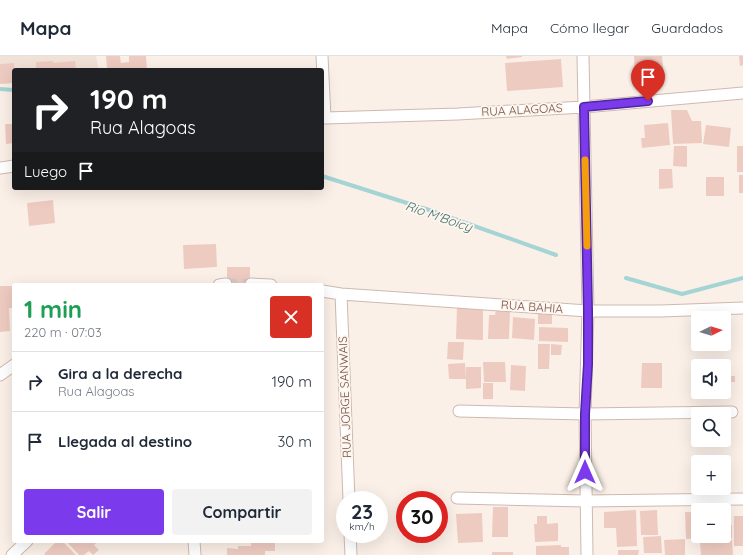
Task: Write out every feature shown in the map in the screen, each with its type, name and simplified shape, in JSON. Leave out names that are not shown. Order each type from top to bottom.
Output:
[{"type":"street","name":"RUA ALAGOAS","points":[[322,56],[323,68]]},
{"type":"street","points":[[584,56],[588,311],[588,364],[585,414],[585,501],[587,555]]},
{"type":"street","name":"RUA ALAGOAS","points":[[324,97],[325,118],[458,114],[584,107],[743,93]]},
{"type":"street","points":[[0,168],[12,166]]},
{"type":"street","name":"RUA BAHIA","points":[[324,291],[341,294],[588,311],[661,311],[743,308]]},
{"type":"street","name":"RUA JORGE SANWAIS","points":[[341,294],[349,491]]},
{"type":"street","points":[[0,376],[12,367]]},
{"type":"street","points":[[459,411],[585,414],[732,412]]},
{"type":"street","points":[[457,498],[585,501],[743,499]]},
{"type":"street","points":[[12,555],[25,543]]},
{"type":"street","points":[[194,543],[195,555]]},
{"type":"street","points":[[350,543],[351,555]]},
{"type":"shaded area","points":[[0,56],[96,56],[99,68],[12,68],[12,71],[0,76]]},
{"type":"building","points":[[106,56],[120,56],[121,63],[129,62],[129,56],[146,56],[147,68],[107,68]]},
{"type":"building","points":[[506,56],[522,56],[522,57],[507,59]]},
{"type":"building","points":[[634,56],[662,56],[664,78],[635,80]]},
{"type":"building","points":[[739,56],[743,56],[743,65],[740,66]]},
{"type":"building","points":[[561,59],[563,87],[507,91],[505,63]]},
{"type":"building","points":[[53,61],[53,63],[75,61],[76,68],[36,68],[36,62]]},
{"type":"building","points":[[14,63],[14,68],[12,68],[12,83],[0,84],[0,64]]},
{"type":"building","points":[[671,110],[687,110],[692,121],[701,121],[702,143],[673,144]]},
{"type":"building","points":[[668,123],[670,145],[642,148],[641,138],[645,138],[644,125]]},
{"type":"building","points":[[5,124],[12,124],[12,143],[6,144]]},
{"type":"building","points":[[706,125],[731,128],[729,147],[703,144]]},
{"type":"building","points":[[674,146],[687,146],[687,167],[673,166]]},
{"type":"building","points":[[737,146],[743,146],[743,172],[737,172]]},
{"type":"building","points":[[659,169],[672,169],[673,188],[659,189]]},
{"type":"building","points":[[739,175],[743,175],[743,193],[739,193]]},
{"type":"building","points":[[706,177],[724,177],[724,196],[706,196]]},
{"type":"building","points":[[53,200],[55,223],[29,226],[27,203]]},
{"type":"building","points":[[216,244],[217,267],[184,269],[183,245]]},
{"type":"building","points":[[227,267],[250,267],[250,283],[227,283]]},
{"type":"building","points":[[0,286],[12,286],[12,308],[9,308],[10,331],[0,332]]},
{"type":"building","points":[[457,306],[483,307],[483,340],[456,339]]},
{"type":"building","points":[[496,310],[510,311],[509,339],[488,339],[489,315],[495,315]]},
{"type":"building","points":[[538,310],[552,310],[552,324],[538,324]]},
{"type":"building","points":[[513,317],[535,319],[534,340],[512,338]]},
{"type":"building","points":[[539,327],[568,328],[568,342],[539,341]]},
{"type":"building","points":[[448,342],[464,342],[463,360],[447,359]]},
{"type":"building","points":[[538,344],[550,344],[549,369],[538,369]]},
{"type":"building","points":[[551,344],[562,345],[561,355],[551,355]]},
{"type":"building","points":[[483,362],[505,362],[506,382],[484,382]]},
{"type":"building","points":[[465,363],[466,379],[449,379],[448,364]]},
{"type":"building","points":[[642,363],[662,363],[662,388],[641,388]]},
{"type":"building","points":[[511,365],[526,366],[525,391],[510,390]]},
{"type":"building","points":[[466,367],[481,367],[481,388],[466,389]]},
{"type":"building","points":[[731,376],[735,376],[735,382],[731,382]]},
{"type":"building","points":[[483,383],[493,383],[493,399],[483,399]]},
{"type":"building","points":[[493,507],[508,507],[508,537],[492,537]]},
{"type":"building","points":[[636,510],[637,546],[617,547],[616,528],[604,528],[604,512]]},
{"type":"building","points":[[657,510],[658,535],[641,535],[640,511]]},
{"type":"building","points":[[685,512],[691,512],[691,539],[686,539]]},
{"type":"building","points":[[482,513],[483,542],[458,543],[456,514]]},
{"type":"building","points":[[537,516],[547,516],[547,524],[558,523],[558,541],[535,542],[534,524],[537,524]]},
{"type":"building","points":[[734,516],[743,516],[743,546],[734,546]]},
{"type":"building","points":[[731,525],[732,525],[731,538]]},
{"type":"building","points":[[661,536],[662,553],[644,553],[643,537]]},
{"type":"building","points":[[685,539],[685,555],[665,555],[664,540]]},
{"type":"building","points":[[731,540],[733,555],[701,555],[700,543],[731,543]]},
{"type":"building","points":[[55,543],[64,543],[76,555],[45,555],[44,554]]},
{"type":"building","points":[[68,543],[96,543],[94,545],[99,550],[93,555],[89,551],[84,555],[79,555]]},
{"type":"building","points":[[251,543],[275,543],[275,551],[265,551],[265,555],[227,555],[227,548],[238,549],[238,546],[251,546]]},
{"type":"building","points":[[561,545],[561,547],[569,547],[569,555],[536,555],[536,546]]},
{"type":"building","points":[[618,550],[639,550],[638,555],[618,555]]},
{"type":"building","points":[[492,552],[513,552],[513,555],[492,555]]},
{"type":"waterway","name":"Rio M'Boicy","points":[[0,89],[12,90]]},
{"type":"waterway","name":"Rio M'Boicy","points":[[324,177],[429,210],[556,255]]},
{"type":"waterway","name":"Rio M'Boicy","points":[[626,278],[682,294],[743,278]]},
{"type":"slow traffic","points":[[585,160],[587,246]]},
{"type":"route","points":[[585,472],[588,311],[584,107],[648,101]]}]
